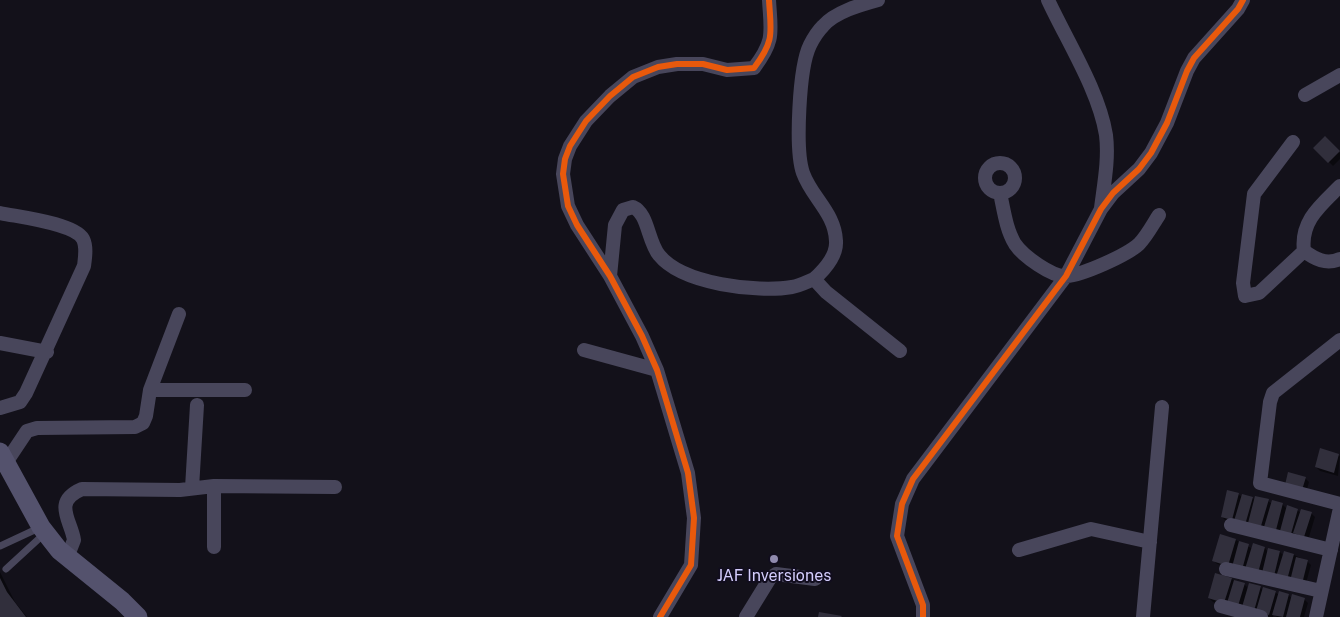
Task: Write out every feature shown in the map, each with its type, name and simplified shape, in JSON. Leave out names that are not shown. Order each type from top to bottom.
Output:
[{"type":"main road","points":[[3,457],[43,530],[67,558],[122,601],[138,617]]},
{"type":"street","points":[[660,617],[691,565],[694,518],[688,473],[657,370],[642,336],[610,276],[577,225],[568,206],[563,174],[570,146],[586,121],[610,96],[639,74],[658,67],[677,64],[703,64],[727,70],[754,68],[768,50],[771,27],[769,0]]},
{"type":"street","points":[[610,276],[615,225],[623,210],[628,207],[642,212],[658,254],[667,264],[682,274],[701,280],[757,287],[793,287],[814,279],[824,270],[836,244],[835,228],[830,216],[804,174],[800,159],[800,114],[810,45],[824,25],[842,14],[878,0]]},
{"type":"street","points":[[1048,0],[1096,98],[1102,116],[1107,160],[1101,209]]},
{"type":"street","points":[[923,617],[923,605],[897,536],[902,504],[913,479],[1066,276],[1101,209],[1113,193],[1139,169],[1151,153],[1167,123],[1194,58],[1238,9],[1243,0]]},
{"type":"street","points":[[1305,95],[1340,75]]},
{"type":"street","points":[[1293,142],[1254,194],[1243,283],[1245,296],[1259,293],[1304,251],[1304,231],[1317,210],[1340,186]]},
{"type":"street","points":[[1000,193],[1008,230],[1016,246],[1030,260],[1050,271],[1066,276],[1127,254],[1140,243],[1159,215]]},
{"type":"street","points":[[0,213],[70,228],[82,238],[86,252],[84,266],[47,352],[26,393],[20,402],[0,408]]},
{"type":"street","points":[[1304,251],[1320,260],[1329,262],[1340,259]]},
{"type":"street","points":[[814,279],[826,292],[900,352]]},
{"type":"street","points":[[3,457],[27,431],[37,428],[140,425],[146,418],[150,390],[179,314]]},
{"type":"street","points":[[1340,340],[1273,393],[1270,402],[1260,483],[1340,504]]},
{"type":"street","points":[[0,343],[47,352]]},
{"type":"street","points":[[584,350],[657,370]]},
{"type":"street","points":[[150,390],[245,390]]},
{"type":"street","points":[[0,400],[26,393]]},
{"type":"street","points":[[192,488],[197,406]]},
{"type":"street","points":[[1142,617],[1162,407]]},
{"type":"street","points":[[214,486],[214,547]]},
{"type":"street","points":[[67,558],[74,540],[64,512],[68,499],[74,493],[90,488],[180,490],[214,486],[335,487]]},
{"type":"street","points":[[1316,617],[1340,508]]},
{"type":"street","points":[[1231,525],[1331,550]]},
{"type":"street","points":[[1019,550],[1091,529],[1150,542]]},
{"type":"street","points":[[1226,569],[1321,591]]},
{"type":"street","points":[[746,617],[770,578],[776,574],[816,579]]},
{"type":"street","points":[[1221,606],[1261,617]]},
{"type":"lane","points":[[0,546],[43,530]]},
{"type":"lane","points":[[6,569],[43,530]]},
{"type":"building","points":[[1325,136],[1340,151],[1328,163],[1313,148]]},
{"type":"building","points":[[1320,448],[1339,454],[1334,473],[1315,467]]},
{"type":"building","points":[[1288,472],[1306,477],[1302,490],[1285,485]]},
{"type":"building","points":[[1227,490],[1239,493],[1232,520],[1221,517]]},
{"type":"building","points":[[1242,494],[1253,497],[1245,525],[1234,521]]},
{"type":"building","points":[[1255,496],[1269,499],[1261,526],[1248,523]]},
{"type":"building","points":[[1272,500],[1283,503],[1276,530],[1264,527]]},
{"type":"building","points":[[1287,505],[1298,509],[1291,534],[1280,531]]},
{"type":"building","points":[[1301,509],[1312,512],[1304,537],[1293,533]]},
{"type":"building","points":[[1220,534],[1236,539],[1228,566],[1212,561]]},
{"type":"building","points":[[1239,541],[1249,544],[1242,570],[1232,567]]},
{"type":"building","points":[[1253,543],[1265,547],[1258,573],[1245,569]]},
{"type":"building","points":[[1268,548],[1280,551],[1274,576],[1262,573]]},
{"type":"building","points":[[1284,551],[1294,554],[1287,580],[1276,577]]},
{"type":"building","points":[[1296,557],[1308,560],[1302,584],[1290,581]]},
{"type":"building","points":[[1215,573],[1232,578],[1224,603],[1208,598]]},
{"type":"building","points":[[0,578],[7,592],[26,617],[0,617]]},
{"type":"building","points":[[1234,580],[1245,583],[1238,606],[1227,603]]},
{"type":"building","points":[[1249,583],[1261,586],[1254,611],[1242,607]]},
{"type":"building","points":[[1263,587],[1276,591],[1269,615],[1256,611]]},
{"type":"building","points":[[1279,591],[1289,594],[1283,617],[1272,615]]},
{"type":"building","points":[[1292,594],[1305,598],[1300,617],[1286,617]]},
{"type":"building","points":[[819,612],[842,616],[818,617]]},
{"type":"cycle path","points":[[660,617],[691,565],[694,518],[688,473],[657,370],[642,336],[610,276],[577,225],[568,206],[563,174],[565,159],[570,146],[586,121],[610,96],[633,77],[658,67],[677,64],[703,64],[727,70],[754,68],[769,43],[771,29],[769,0]]},
{"type":"cycle path","points":[[923,617],[923,605],[897,536],[902,504],[913,479],[1066,276],[1101,209],[1113,193],[1139,169],[1151,153],[1167,123],[1194,58],[1238,9],[1243,0]]},
{"type":"place","name":"JAF Inversiones","points":[[774,559]]}]
